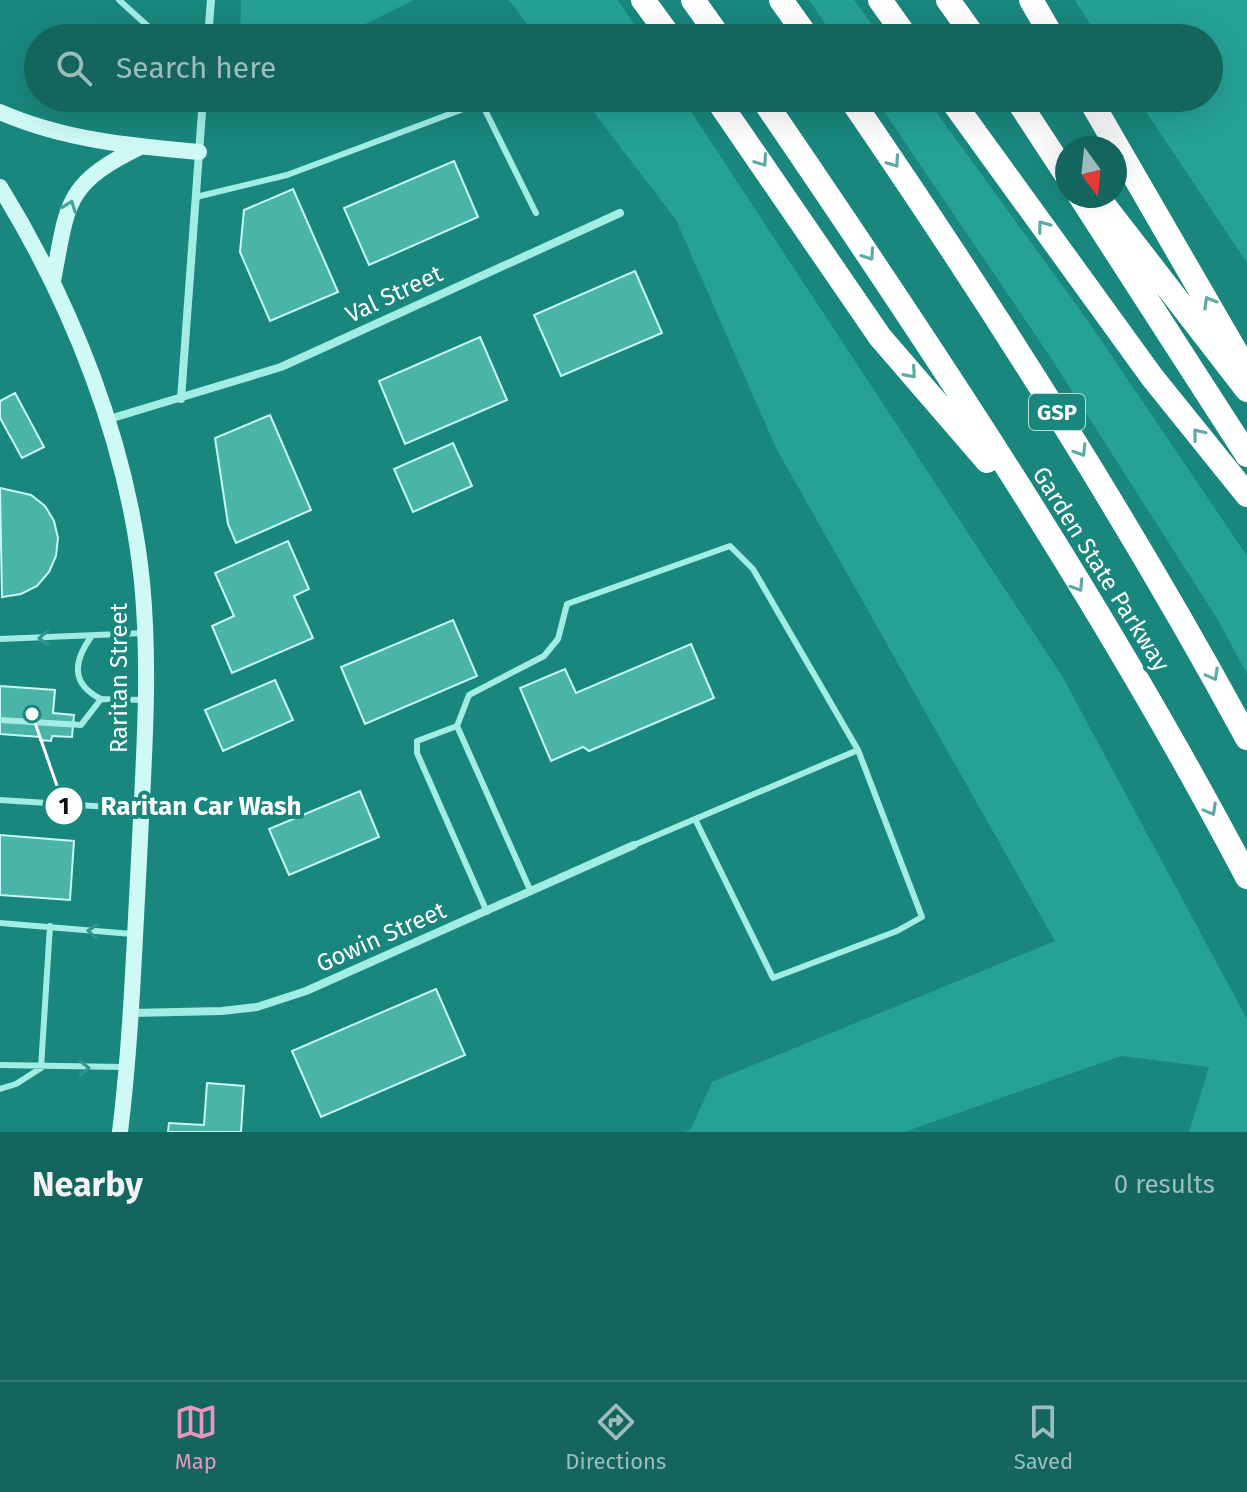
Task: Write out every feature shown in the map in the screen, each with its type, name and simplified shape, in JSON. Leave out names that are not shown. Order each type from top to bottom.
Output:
[{"type":"highway","points":[[643,0],[661,24]]},
{"type":"highway","points":[[693,0],[710,24]]},
{"type":"highway","points":[[781,0],[798,24]]},
{"type":"highway","points":[[880,0],[897,24]]},
{"type":"highway","points":[[948,0],[965,24]]},
{"type":"highway","points":[[1031,0],[1045,24]]},
{"type":"highway","points":[[726,112],[880,337],[1037,519]]},
{"type":"highway","name":"Garden State Parkway","points":[[772,112],[879,269],[1037,519],[1160,720],[1247,877]]},
{"type":"highway","name":"Garden State Parkway","points":[[859,112],[1056,409],[1156,575],[1247,738]]},
{"type":"highway","points":[[960,112],[1152,377],[1247,495]]},
{"type":"highway","points":[[1027,112],[1055,157]]},
{"type":"highway","points":[[1030,112],[1055,143]]},
{"type":"highway","points":[[1097,112],[1247,371]]},
{"type":"highway","points":[[1088,208],[1247,455]]},
{"type":"highway","points":[[1106,208],[1247,390]]},
{"type":"street","points":[[209,24],[211,0]]},
{"type":"street","points":[[0,112],[51,132],[140,147],[199,152]]},
{"type":"street","points":[[106,421],[181,399],[201,112]]},
{"type":"street","points":[[53,281],[66,217],[76,191],[98,169],[140,147]]},
{"type":"street","name":"Raritan Street","points":[[0,187],[53,281],[106,421],[123,475],[142,583],[145,700],[136,935],[128,1067],[120,1132]]},
{"type":"street","name":"Val Street","points":[[181,399],[281,367],[620,213]]},
{"type":"street","name":"Gowin Street","points":[[131,1013],[257,1007],[306,991],[634,845]]},
{"type":"lane","points":[[119,0],[146,24]]},
{"type":"lane","points":[[196,197],[287,175],[455,112]]},
{"type":"lane","points":[[486,112],[536,213]]},
{"type":"lane","points":[[532,893],[457,726],[469,695],[544,656],[558,639],[567,604],[730,546],[753,569],[858,750],[922,917],[897,931],[773,978],[696,821]]},
{"type":"lane","points":[[0,639],[144,633]]},
{"type":"lane","points":[[91,637],[78,656],[77,676],[86,691],[101,699],[145,700]]},
{"type":"lane","points":[[0,720],[81,725],[101,699]]},
{"type":"lane","points":[[457,726],[417,741],[417,753],[487,912]]},
{"type":"lane","points":[[634,845],[858,750]]},
{"type":"lane","points":[[0,800],[141,809]]},
{"type":"lane","points":[[0,923],[136,935]]},
{"type":"lane","points":[[41,1068],[50,926]]},
{"type":"lane","points":[[0,1065],[128,1067]]},
{"type":"lane","points":[[0,1089],[16,1084],[41,1068]]},
{"type":"green space","points":[[241,0],[414,0],[365,24],[240,24]]},
{"type":"green space","points":[[509,0],[618,0],[634,24],[527,24]]},
{"type":"green space","points":[[809,0],[854,0],[872,24],[825,24]]},
{"type":"green space","points":[[1075,0],[1247,0],[1247,263],[1146,112],[1223,112],[1223,24],[1090,24]]},
{"type":"green space","points":[[594,112],[691,112],[1062,676],[1247,1019],[1247,1132],[1189,1132],[1209,1067],[1121,1056],[904,1132],[685,1132],[691,1129],[712,1082],[1055,941],[776,448],[676,220]]},
{"type":"green space","points":[[884,112],[936,112],[1088,321],[1247,556],[1247,674],[1218,620],[1049,355]]},
{"type":"building","points":[[454,161],[478,217],[369,265],[344,208]]},
{"type":"building","points":[[293,189],[338,292],[270,321],[240,252],[244,210]]},
{"type":"building","points":[[635,271],[662,333],[561,376],[534,315]]},
{"type":"building","points":[[480,337],[507,400],[405,444],[379,381]]},
{"type":"building","points":[[15,393],[44,447],[22,458],[0,418],[0,401]]},
{"type":"building","points":[[270,415],[311,510],[236,543],[228,524],[215,438]]},
{"type":"building","points":[[453,443],[472,486],[413,512],[394,469]]},
{"type":"building","points":[[0,488],[31,495],[45,506],[54,521],[58,538],[56,556],[49,572],[37,586],[21,594],[2,597]]},
{"type":"building","points":[[288,541],[309,589],[294,596],[313,638],[232,673],[212,626],[234,616],[215,573]]},
{"type":"building","points":[[453,620],[477,676],[365,724],[341,667]]},
{"type":"building","points":[[691,644],[714,698],[589,751],[583,747],[551,761],[520,688],[565,669],[576,693]]},
{"type":"building","points":[[275,680],[293,720],[223,751],[205,710]]},
{"type":"building","points":[[0,686],[55,690],[53,713],[74,715],[72,737],[52,736],[51,741],[40,740],[40,737],[0,734]]},
{"type":"building","points":[[360,791],[379,837],[289,875],[269,829]]},
{"type":"building","points":[[0,835],[74,841],[70,900],[0,895]]},
{"type":"building","points":[[436,989],[465,1055],[321,1117],[292,1051]]},
{"type":"building","points":[[207,1083],[244,1086],[241,1132],[168,1132],[169,1123],[204,1125]]},
{"type":"place","name":"Raritan Car Wash","points":[[32,714]]}]
